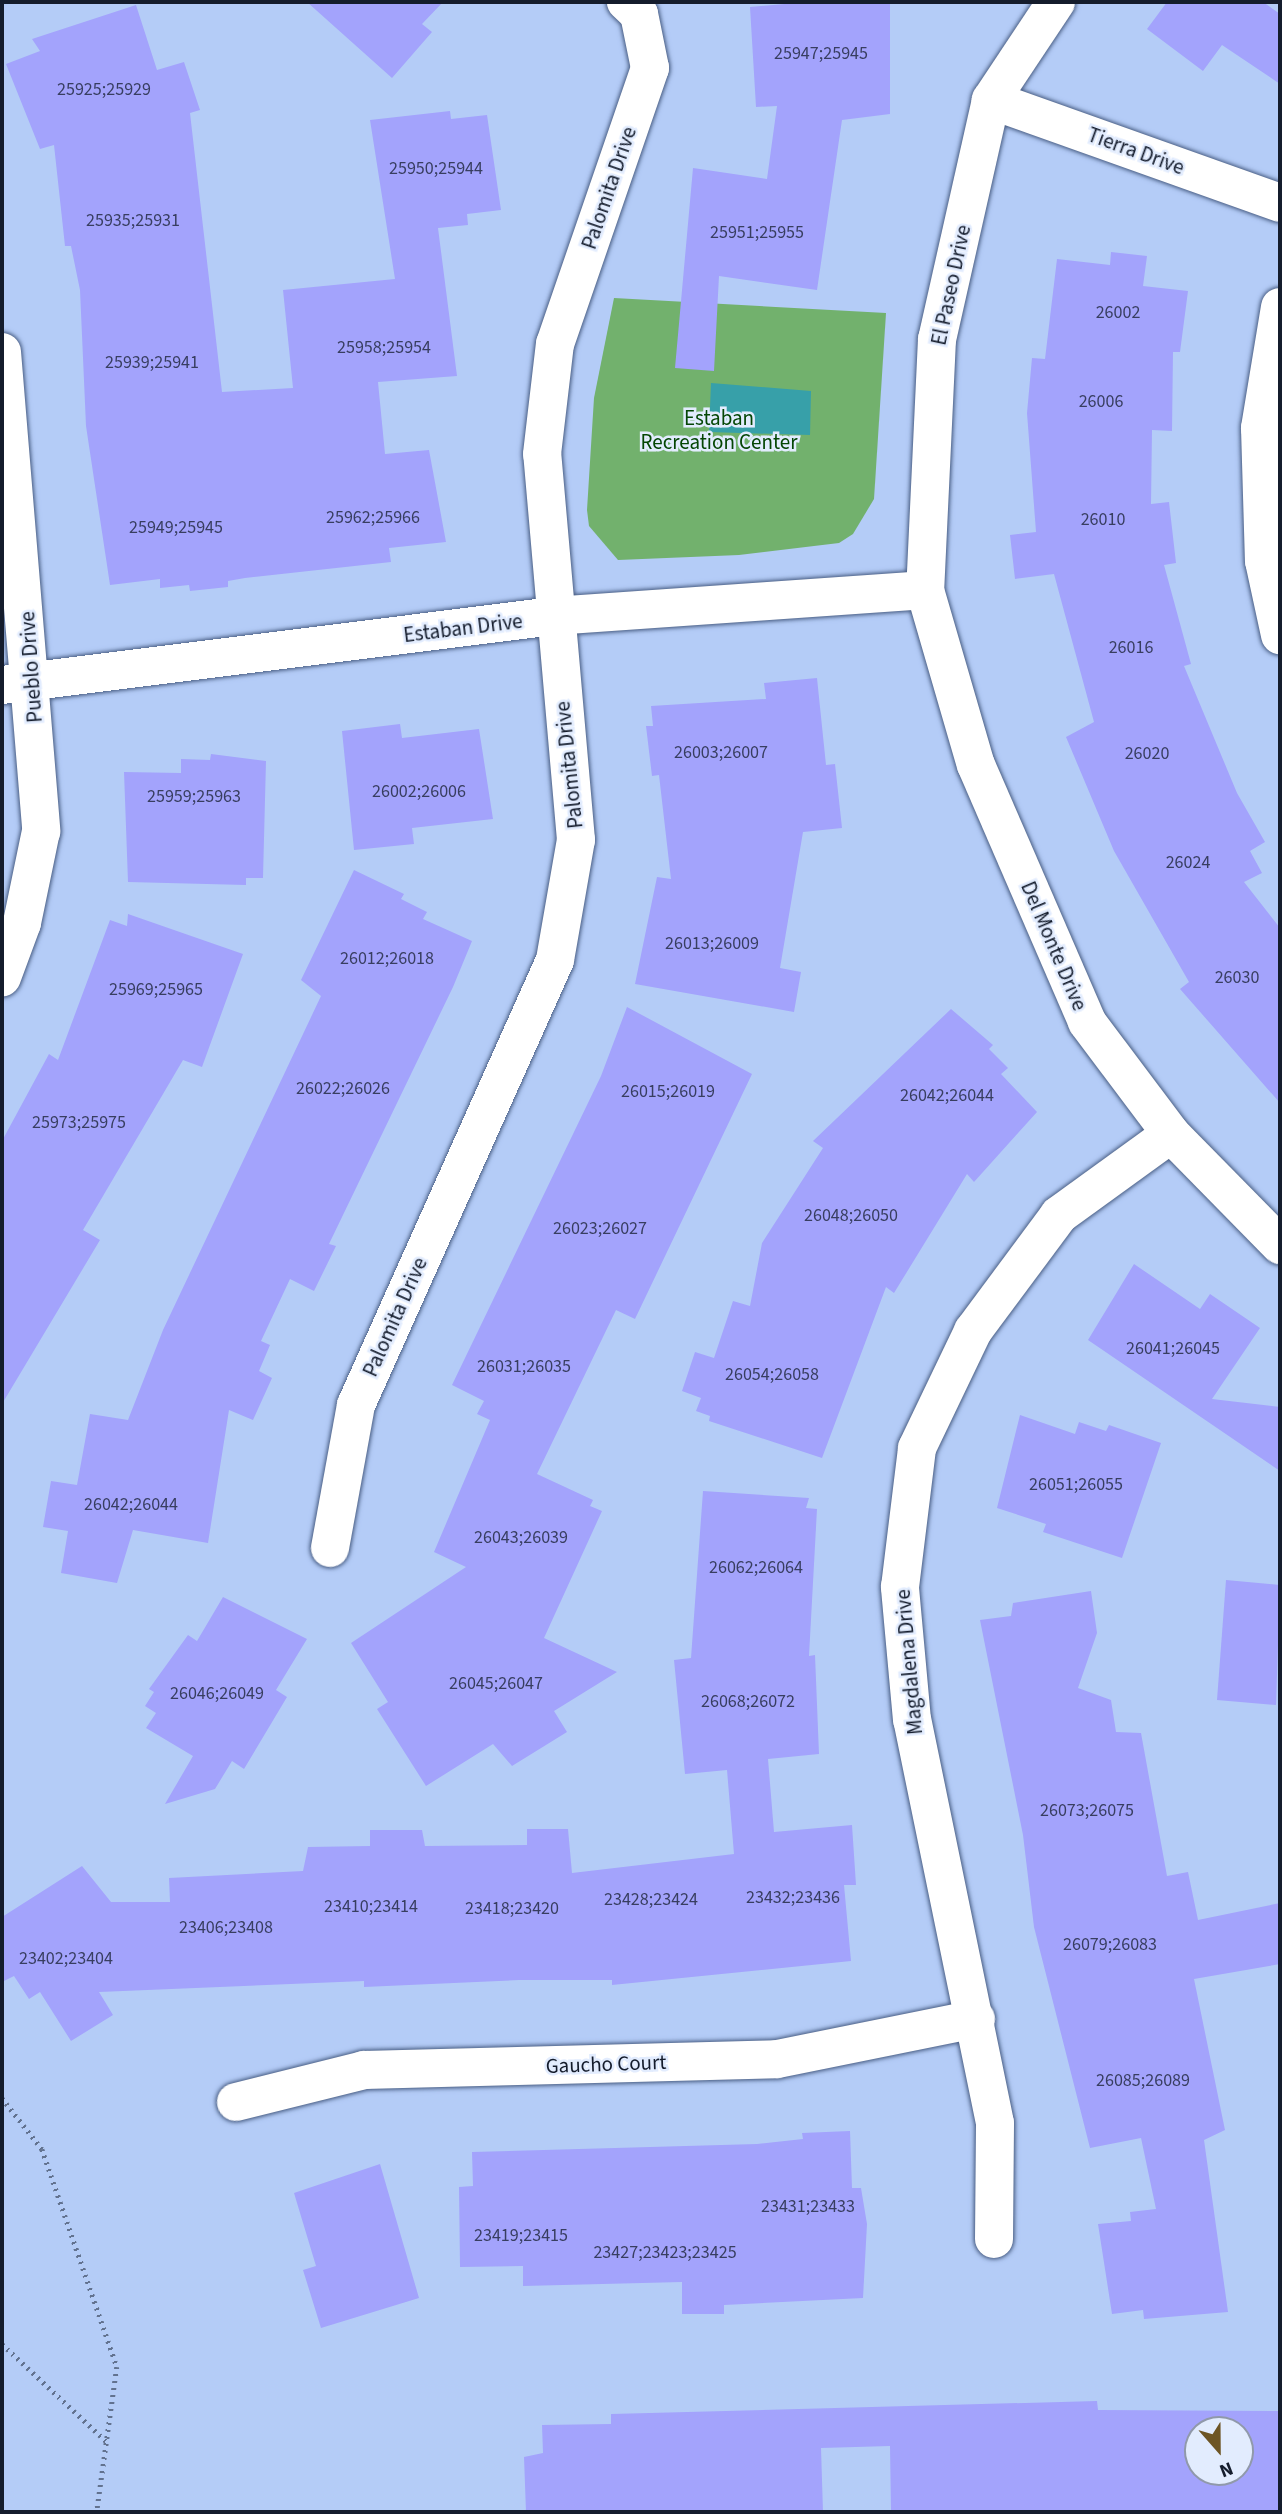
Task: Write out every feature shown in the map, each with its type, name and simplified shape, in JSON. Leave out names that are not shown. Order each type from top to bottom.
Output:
[{"type":"street","name":"Palomita Drive","points":[[330,1548],[356,1405],[555,960],[576,840],[554,616],[542,454],[555,344],[650,68],[639,14],[626,2]]},
{"type":"street","name":"El Paseo Drive","points":[[925,590],[937,339],[991,100],[1056,2]]},
{"type":"street","name":"Tierra Drive","points":[[991,100],[1280,203]]},
{"type":"street","points":[[1280,307],[1260,428],[1264,561],[1280,635]]},
{"type":"street","name":"Pueblo Drive","points":[[2,352],[18,683],[41,831],[22,923],[2,977]]},
{"type":"street","name":"Estaban Drive","points":[[18,683],[554,616],[925,590]]},
{"type":"street","name":"Del Monte Drive","points":[[925,590],[976,765],[1087,1022],[1171,1134],[1280,1245]]},
{"type":"street","name":"Magdalena Drive","points":[[994,2239],[995,2123],[976,2019],[912,1720],[900,1587],[917,1448],[974,1331],[1059,1215],[1171,1134]]},
{"type":"street","name":"Gaucho Court","points":[[236,2102],[364,2070],[777,2059],[976,2019]]},
{"type":"path","points":[[2,2098],[42,2149],[117,2367],[97,2512]]},
{"type":"path","points":[[2,2344],[108,2443]]},
{"type":"green space","name":"Estaban Recreation Center","points":[[614,298],[886,313],[874,499],[853,534],[839,543],[739,555],[618,560],[589,526],[587,510],[594,398]]},
{"type":"shaded area","points":[[711,383],[811,391],[810,435],[709,432]]},
{"type":"building","points":[[307,2],[443,2],[422,24],[432,32],[392,78]]},
{"type":"building","points":[[807,2],[890,2],[890,114],[842,120],[817,290],[719,276],[714,371],[675,368],[693,168],[767,179],[777,106],[756,107],[750,7]]},
{"type":"building","points":[[1167,2],[1263,2],[1280,14],[1280,84],[1222,45],[1203,71],[1147,29]]},
{"type":"building","points":[[136,5],[157,70],[184,62],[200,110],[190,113],[222,392],[293,388],[283,290],[395,279],[370,120],[450,111],[451,119],[487,115],[501,210],[467,214],[468,225],[438,228],[457,376],[378,382],[385,454],[429,450],[446,542],[389,548],[391,562],[245,578],[228,581],[228,587],[190,591],[189,585],[160,588],[160,579],[110,585],[86,426],[80,290],[71,246],[65,246],[54,145],[40,149],[6,64],[40,51],[32,39]]},
{"type":"building","points":[[1111,252],[1147,256],[1143,286],[1188,291],[1180,352],[1173,352],[1172,431],[1152,430],[1151,504],[1169,502],[1176,563],[1164,565],[1191,664],[1184,666],[1237,793],[1265,842],[1250,851],[1262,873],[1244,882],[1280,928],[1280,1103],[1180,989],[1189,982],[1114,851],[1066,737],[1094,722],[1054,574],[1015,579],[1010,535],[1036,532],[1027,413],[1032,358],[1045,359],[1057,259],[1110,265]]},
{"type":"building","points":[[817,678],[826,765],[835,764],[842,828],[803,832],[780,968],[801,972],[794,1012],[635,984],[657,877],[671,879],[659,775],[652,776],[646,726],[653,726],[651,706],[766,699],[764,683]]},
{"type":"building","points":[[400,724],[402,738],[479,729],[493,819],[412,828],[414,844],[354,850],[342,731]]},
{"type":"building","points":[[211,754],[266,761],[263,878],[246,878],[246,885],[128,882],[124,772],[181,773],[181,759],[210,760]]},
{"type":"building","points":[[354,870],[404,894],[401,899],[427,912],[423,919],[472,941],[453,987],[329,1244],[336,1246],[314,1291],[290,1279],[261,1341],[270,1345],[259,1371],[272,1378],[253,1420],[229,1410],[208,1543],[133,1530],[117,1583],[61,1573],[68,1531],[43,1527],[51,1481],[77,1485],[90,1414],[128,1420],[163,1330],[321,996],[301,980]]},
{"type":"building","points":[[128,914],[243,954],[202,1067],[183,1060],[83,1230],[100,1240],[2,1404],[2,1141],[49,1054],[58,1060],[110,920],[127,926]]},
{"type":"building","points":[[627,1007],[752,1074],[635,1319],[616,1310],[537,1474],[593,1500],[590,1506],[602,1511],[544,1638],[617,1672],[554,1711],[567,1732],[512,1766],[493,1744],[426,1786],[377,1709],[388,1702],[351,1643],[466,1567],[434,1552],[490,1420],[477,1414],[484,1401],[452,1385],[601,1076]]},
{"type":"building","points":[[951,1009],[993,1045],[989,1049],[1008,1068],[1001,1074],[1037,1112],[974,1182],[967,1174],[894,1293],[886,1287],[822,1458],[709,1421],[710,1416],[696,1411],[701,1398],[682,1391],[695,1352],[714,1358],[733,1301],[750,1306],[762,1243],[823,1148],[813,1141]]},
{"type":"building","points":[[1134,1264],[1200,1309],[1210,1294],[1260,1328],[1212,1399],[1280,1407],[1280,1471],[1088,1340]]},
{"type":"building","points":[[1020,1415],[1075,1434],[1079,1422],[1106,1431],[1109,1425],[1161,1443],[1122,1558],[1043,1532],[1046,1524],[997,1508]]},
{"type":"building","points":[[703,1491],[809,1498],[806,1508],[817,1509],[809,1656],[815,1655],[819,1754],[768,1759],[774,1832],[852,1825],[856,1885],[844,1885],[851,1961],[612,1985],[612,1980],[519,1980],[364,1987],[364,1981],[99,1992],[113,2015],[71,2041],[40,1992],[29,1999],[14,1976],[2,1982],[2,1917],[82,1866],[111,1902],[170,1902],[169,1878],[303,1871],[308,1847],[370,1846],[370,1830],[422,1830],[425,1846],[527,1845],[527,1829],[568,1829],[572,1873],[734,1854],[727,1770],[685,1774],[674,1660],[691,1658]]},
{"type":"building","points":[[1226,1580],[1280,1585],[1276,1705],[1217,1700]]},
{"type":"building","points":[[1091,1591],[1097,1633],[1078,1688],[1111,1700],[1116,1732],[1141,1733],[1167,1876],[1188,1872],[1198,1920],[1280,1903],[1280,1964],[1194,1979],[1225,2130],[1204,2140],[1228,2312],[1144,2319],[1143,2310],[1112,2314],[1098,2224],[1131,2221],[1130,2212],[1156,2209],[1141,2138],[1090,2148],[1034,1927],[1023,1835],[980,1620],[1011,1616],[1013,1603]]},
{"type":"building","points":[[223,1597],[307,1639],[276,1690],[287,1697],[244,1769],[232,1761],[215,1789],[165,1804],[193,1756],[146,1728],[156,1713],[145,1706],[154,1692],[149,1689],[188,1635],[197,1641]]},
{"type":"building","points":[[850,2131],[852,2188],[861,2188],[867,2224],[863,2298],[724,2305],[724,2314],[682,2314],[682,2282],[523,2286],[523,2266],[460,2267],[459,2187],[473,2186],[472,2152],[757,2144],[803,2139],[802,2133]]},
{"type":"building","points":[[380,2164],[419,2298],[321,2328],[303,2270],[316,2266],[294,2193]]},
{"type":"building","points":[[1097,2401],[1098,2410],[1280,2411],[1280,2512],[891,2512],[890,2446],[821,2448],[823,2512],[526,2512],[524,2457],[543,2453],[542,2425],[611,2424],[611,2414]]}]
